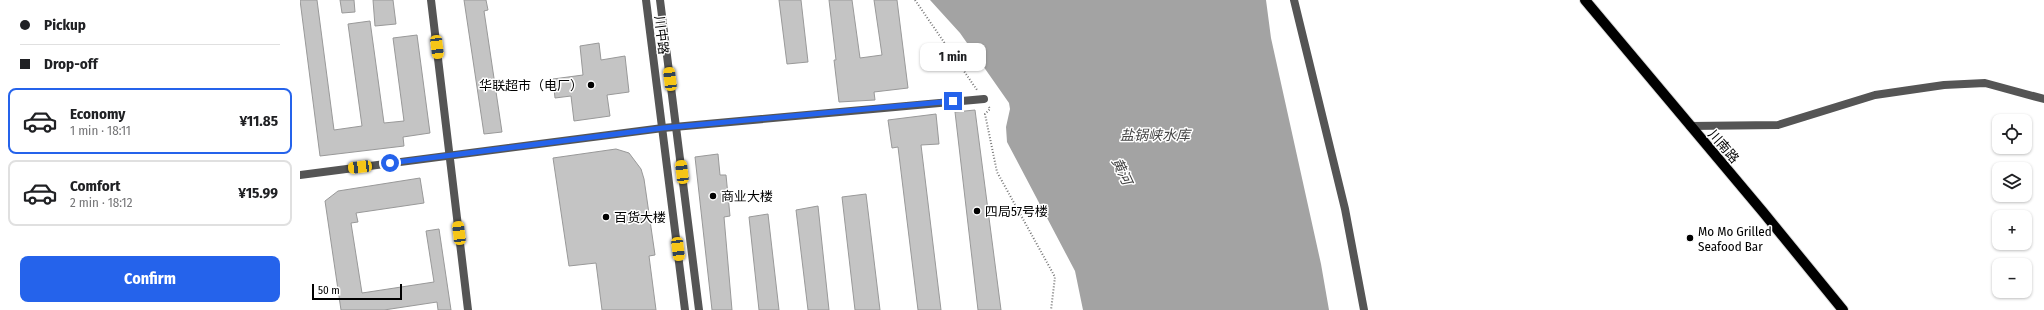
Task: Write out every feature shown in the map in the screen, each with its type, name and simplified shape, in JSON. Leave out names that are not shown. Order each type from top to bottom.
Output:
[{"type":"main road","name":"川南路","points":[[1585,0],[1764,212],[1843,310]]},
{"type":"street","points":[[431,0],[468,310]]},
{"type":"street","name":"川中路","points":[[646,0],[685,310]]},
{"type":"street","name":"川中路","points":[[660,0],[699,310]]},
{"type":"street","points":[[1294,0],[1345,209],[1364,310]]},
{"type":"street","points":[[1690,126],[1778,125],[1875,95],[1944,85],[1985,83],[2044,99]]},
{"type":"street","points":[[300,174],[676,126],[984,99]]},
{"type":"path","points":[[915,0],[990,109],[985,114],[997,172],[1055,277],[1051,310]]},
{"type":"water","name":"盐锅峡水库","points":[[930,0],[1266,0],[1271,38],[1321,264],[1329,310],[1083,310],[1075,271],[1007,142],[1006,127],[1010,109],[1009,103],[960,33]]},
{"type":"building","points":[[300,0],[317,0],[334,130],[362,126],[348,24],[370,21],[384,123],[404,121],[393,38],[417,35],[430,133],[403,137],[404,146],[320,156]]},
{"type":"building","points":[[340,0],[354,0],[355,12],[342,13]]},
{"type":"building","points":[[373,0],[393,0],[396,24],[375,26]]},
{"type":"building","points":[[464,0],[486,0],[488,10],[484,11],[502,132],[484,134]]},
{"type":"building","points":[[779,0],[801,0],[808,62],[787,64]]},
{"type":"building","points":[[829,0],[852,0],[860,58],[882,55],[874,0],[897,0],[908,88],[874,92],[875,100],[839,102]]},
{"type":"building","name":"华联超市（电厂）","points":[[599,43],[601,60],[625,56],[629,92],[607,95],[610,116],[574,121],[571,96],[555,98],[553,79],[583,75],[580,46]]},
{"type":"building","name":"四局57号楼","points":[[975,110],[1001,310],[978,310],[955,112]]},
{"type":"building","points":[[936,114],[939,144],[921,145],[941,310],[918,310],[898,147],[892,148],[888,120]]},
{"type":"building","name":"百货大楼","points":[[616,149],[629,153],[641,169],[644,179],[655,255],[649,256],[656,310],[602,310],[596,263],[569,266],[553,158]]},
{"type":"building","points":[[718,154],[720,175],[726,175],[730,216],[724,217],[732,310],[712,310],[695,157]]},
{"type":"building","points":[[420,178],[424,203],[356,213],[358,222],[351,223],[362,293],[434,282],[426,231],[439,229],[451,310],[438,310],[437,302],[384,310],[341,310],[325,201],[338,191]]},
{"type":"building","points":[[866,194],[880,310],[855,310],[842,197]]},
{"type":"building","points":[[818,206],[829,310],[808,310],[796,210]]},
{"type":"building","points":[[768,214],[779,310],[759,310],[749,217]]},
{"type":"place","name":"华联超市（电厂）","points":[[591,85]]},
{"type":"place","name":"商业大楼","points":[[713,196]]},
{"type":"place","name":"四局57号楼","points":[[977,211]]},
{"type":"place","name":"百货大楼","points":[[606,217]]},
{"type":"place","name":"Mo Mo Grilled Seafood Bar","points":[[1690,238]]},
{"type":"route","points":[[390,163],[663,128],[953,101]]},
{"type":"water label","name":"黄河","points":[[1122,171]]}]
